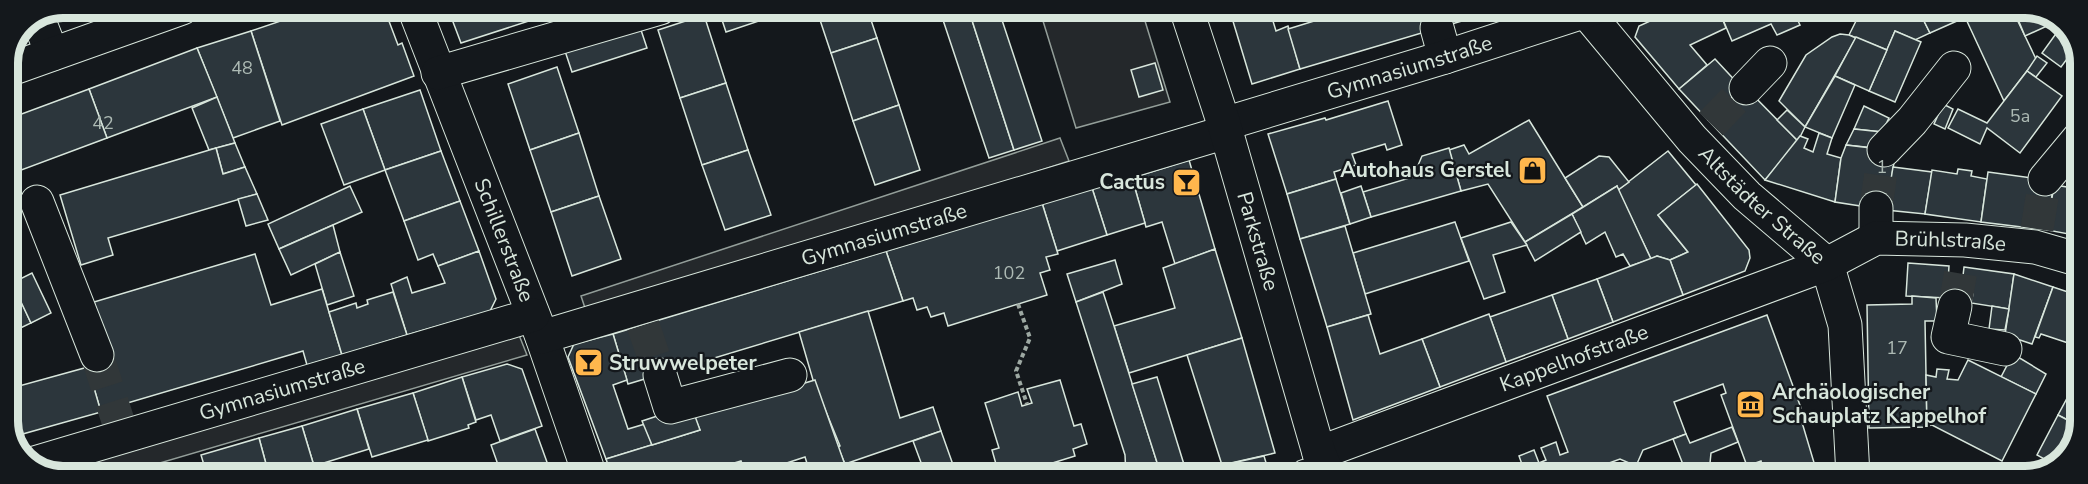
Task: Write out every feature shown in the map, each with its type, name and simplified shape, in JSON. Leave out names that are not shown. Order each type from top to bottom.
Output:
[{"type":"street","points":[[18,66],[154,18]]},
{"type":"street","name":"Schillerstraße","points":[[418,18],[538,326],[587,466]]},
{"type":"street","points":[[438,73],[626,18]]},
{"type":"street","name":"Parkstraße","points":[[1189,18],[1225,128],[1319,466]]},
{"type":"street","name":"Gymnasiumstraße","points":[[41,460],[120,429],[538,326],[640,317],[989,211],[1225,128],[1441,42],[1551,18]]},
{"type":"street","name":"Altstädter Straße","points":[[1595,18],[1701,131],[1747,196],[1827,264],[1845,325],[1852,466]]},
{"type":"street","points":[[41,24],[52,54]]},
{"type":"street","points":[[1746,88],[1770,63]]},
{"type":"street","points":[[1884,150],[1912,121],[1954,68]]},
{"type":"street","points":[[2045,179],[2070,149]]},
{"type":"street","points":[[37,202],[97,355]]},
{"type":"street","name":"Brühlstraße","points":[[1827,264],[1876,223],[1963,252],[2036,238],[2070,255]]},
{"type":"street","name":"Kappelhofstraße","points":[[1327,466],[1827,264]]},
{"type":"street","points":[[1955,306],[1948,337],[2005,349]]},
{"type":"street","points":[[660,375],[670,407],[790,375]]},
{"type":"path","points":[[1018,304],[1030,338],[1016,371],[1027,404]]},
{"type":"shaded area","points":[[1042,18],[1144,18],[1170,102],[1076,128]]},
{"type":"shaded area","points":[[1060,138],[1069,161],[588,317],[581,296]]},
{"type":"shaded area","points":[[519,335],[527,355],[150,466],[67,466]]},
{"type":"building","points":[[289,18],[388,18],[398,45],[402,43],[414,76],[282,125],[251,31]]},
{"type":"building","points":[[452,18],[538,18],[461,43]]},
{"type":"building","points":[[695,18],[705,18],[726,83],[680,98],[658,30]]},
{"type":"building","points":[[721,18],[768,18],[726,32]]},
{"type":"building","points":[[819,18],[870,18],[877,38],[831,53]]},
{"type":"building","points":[[942,18],[971,18],[1014,150],[989,158]]},
{"type":"building","points":[[971,18],[1001,18],[1042,141],[1014,150]]},
{"type":"building","points":[[1232,18],[1272,18],[1276,31],[1288,26],[1300,69],[1252,84]]},
{"type":"building","points":[[1324,18],[1422,18],[1425,32],[1300,69],[1288,29]]},
{"type":"building","points":[[1422,18],[1472,18],[1425,32]]},
{"type":"building","points":[[1657,18],[1722,18],[1726,28],[1690,45],[1707,65],[1679,89],[1635,37],[1639,26]]},
{"type":"building","points":[[1722,18],[1797,18],[1800,25],[1777,35],[1771,24],[1732,41]]},
{"type":"building","points":[[1858,18],[1922,18],[1930,33],[1915,40],[1895,31],[1887,50],[1849,35]]},
{"type":"building","points":[[1922,18],[1964,18],[1930,33]]},
{"type":"building","points":[[1965,18],[2016,18],[2036,59],[2004,101]]},
{"type":"building","points":[[2017,18],[2040,20],[2049,25],[2025,36]]},
{"type":"building","points":[[638,21],[647,48],[572,72],[563,45]]},
{"type":"building","points":[[251,31],[280,121],[233,138],[197,48]]},
{"type":"building","points":[[1895,31],[1921,42],[1895,102],[1869,91]]},
{"type":"building","points":[[2058,32],[2067,46],[2069,56],[2061,67],[2042,53]]},
{"type":"building","points":[[1840,34],[1856,38],[1805,127],[1779,101],[1806,55]]},
{"type":"building","points":[[1856,37],[1887,50],[1869,91],[1835,76]]},
{"type":"building","points":[[877,38],[899,105],[853,121],[831,53]]},
{"type":"building","points":[[197,48],[217,97],[107,138],[89,89]]},
{"type":"building","points":[[2037,56],[2047,63],[2036,77],[2027,71]]},
{"type":"building","points":[[1715,59],[1742,88],[1708,120],[1679,89]]},
{"type":"building","points":[[1155,63],[1163,90],[1139,97],[1131,70]]},
{"type":"building","points":[[557,67],[579,133],[530,150],[508,84]]},
{"type":"building","points":[[2027,71],[2062,96],[2020,153],[1987,128],[1980,144],[1948,128],[1958,109],[1987,123]]},
{"type":"building","points":[[1835,76],[1855,85],[1832,138],[1805,127]]},
{"type":"building","points":[[726,83],[748,150],[702,165],[680,98]]},
{"type":"building","points":[[1744,86],[1798,141],[1765,180],[1708,120]]},
{"type":"building","points":[[89,89],[107,138],[18,171],[18,115]]},
{"type":"building","points":[[420,90],[441,151],[385,170],[363,109]]},
{"type":"building","points":[[217,97],[235,143],[209,150],[192,108]]},
{"type":"building","points":[[1388,101],[1402,145],[1387,150],[1385,144],[1352,154],[1356,165],[1334,172],[1336,179],[1287,194],[1268,134],[1325,118],[1326,120]]},
{"type":"building","points":[[1943,104],[1953,109],[1945,129],[1934,124]]},
{"type":"building","points":[[899,105],[920,170],[875,185],[853,121]]},
{"type":"building","points":[[1864,106],[1889,118],[1882,132],[1854,129]]},
{"type":"building","points":[[363,109],[385,170],[344,185],[321,124]]},
{"type":"building","points":[[1787,110],[1805,127],[1798,141],[1777,120]]},
{"type":"building","points":[[1529,120],[1583,207],[1525,242],[1488,184],[1461,191],[1449,150],[1464,145],[1469,154]]},
{"type":"building","points":[[1854,129],[1882,132],[1875,148],[1846,145]]},
{"type":"building","points":[[579,133],[599,196],[551,212],[530,150]]},
{"type":"building","points":[[1819,133],[1832,138],[1827,154],[1841,158],[1835,202],[1765,180],[1800,136],[1808,139],[1804,148],[1813,152]]},
{"type":"building","points":[[235,143],[245,167],[223,174],[216,148]]},
{"type":"building","points":[[1846,145],[1896,151],[1886,210],[1835,202],[1841,158]]},
{"type":"building","points":[[216,148],[223,174],[245,167],[257,194],[108,238],[113,255],[81,265],[60,195]]},
{"type":"building","points":[[1449,148],[1461,191],[1371,217],[1363,192],[1413,177],[1422,156]]},
{"type":"building","points":[[748,150],[771,215],[725,230],[702,165]]},
{"type":"building","points":[[441,151],[460,201],[404,221],[385,170]]},
{"type":"building","points":[[1668,151],[1696,185],[1658,215],[1688,252],[1670,260],[1657,256],[1651,259],[1618,190]]},
{"type":"building","points":[[1599,156],[1609,157],[1629,182],[1618,190],[1617,186],[1583,207],[1565,178]]},
{"type":"building","points":[[1189,160],[1215,249],[1175,264],[1162,222],[1146,227],[1132,178]]},
{"type":"building","points":[[1893,167],[1932,172],[1925,214],[1886,210]]},
{"type":"building","points":[[1958,169],[1972,171],[1971,176],[1987,179],[1981,222],[1925,214],[1932,170],[1957,174]]},
{"type":"building","points":[[1988,172],[2054,181],[2047,230],[1981,222]]},
{"type":"building","points":[[1132,178],[1145,223],[1107,235],[1092,188]]},
{"type":"building","points":[[1336,179],[1350,224],[1300,239],[1287,194]]},
{"type":"building","points":[[1697,184],[1749,250],[1750,258],[1745,271],[1683,295],[1670,260],[1688,252],[1658,215]]},
{"type":"building","points":[[2054,185],[2070,187],[2070,234],[2047,230]]},
{"type":"building","points":[[350,186],[362,212],[279,249],[268,224]]},
{"type":"building","points":[[1361,186],[1371,217],[1350,224],[1341,193]]},
{"type":"building","points":[[1617,186],[1651,259],[1630,266],[1623,254],[1616,257],[1605,232],[1586,244],[1572,214]]},
{"type":"building","points":[[1092,188],[1107,235],[1057,251],[1042,203]]},
{"type":"building","points":[[257,194],[268,220],[246,226],[238,199]]},
{"type":"building","points":[[599,196],[621,259],[572,276],[551,212]]},
{"type":"building","points":[[460,201],[479,251],[438,266],[433,254],[418,260],[404,221]]},
{"type":"building","points":[[1042,203],[1058,254],[1046,257],[1050,270],[1040,273],[1047,295],[948,326],[944,313],[931,317],[927,307],[917,310],[913,298],[903,301],[886,251]]},
{"type":"building","points":[[1572,214],[1581,232],[1535,261],[1525,242]]},
{"type":"building","points":[[1455,222],[1469,261],[1365,294],[1353,253]]},
{"type":"building","points":[[1511,222],[1527,245],[1493,255],[1505,292],[1484,299],[1461,238]]},
{"type":"building","points":[[333,225],[340,252],[291,275],[279,249]]},
{"type":"building","points":[[1345,226],[1371,314],[1327,327],[1300,239]]},
{"type":"building","points":[[1215,249],[1242,338],[1129,373],[1114,326],[1175,308],[1163,268]]},
{"type":"building","points":[[479,251],[496,299],[490,311],[407,335],[391,284],[407,277],[412,293],[445,283],[438,266]]},
{"type":"building","points":[[886,251],[903,301],[628,384],[613,334]]},
{"type":"building","points":[[340,252],[354,296],[327,305],[315,264]]},
{"type":"building","points":[[255,254],[271,305],[322,289],[342,355],[307,365],[303,351],[124,404],[128,418],[105,425],[85,359],[109,352],[94,302]]},
{"type":"building","points":[[1657,256],[1670,260],[1683,295],[1613,322],[1597,279]]},
{"type":"building","points":[[1115,260],[1122,284],[1076,302],[1067,274]]},
{"type":"building","points":[[1908,263],[1949,266],[1947,298],[1906,296]]},
{"type":"building","points":[[1964,267],[2014,274],[2009,309],[1971,303],[1973,294],[1961,293]]},
{"type":"building","points":[[32,273],[51,313],[31,323],[18,296],[18,280]]},
{"type":"building","points":[[2014,274],[2053,287],[2032,344],[2005,335]]},
{"type":"building","points":[[1597,279],[1613,322],[1568,339],[1552,295]]},
{"type":"building","points":[[2053,287],[2070,293],[2070,344],[2041,334],[2039,338],[2035,337]]},
{"type":"building","points":[[393,292],[407,335],[342,355],[329,312],[356,303],[357,308],[368,304],[367,300]]},
{"type":"building","points":[[1103,292],[1158,466],[1126,466],[1125,455],[1076,302]]},
{"type":"building","points":[[18,295],[31,323],[18,329]]},
{"type":"building","points":[[1552,295],[1568,339],[1506,362],[1490,317]]},
{"type":"building","points":[[1912,296],[1936,298],[1937,321],[1925,321],[1927,427],[1869,428],[1867,305],[1912,304]]},
{"type":"building","points":[[1992,306],[2009,309],[2005,330],[1989,329]]},
{"type":"building","points":[[868,311],[900,418],[933,407],[941,431],[845,464],[813,380],[799,332]]},
{"type":"building","points":[[1489,314],[1506,362],[1440,387],[1422,339]]},
{"type":"building","points":[[1368,315],[1380,354],[1422,339],[1440,387],[1353,420],[1327,327]]},
{"type":"building","points":[[1767,315],[1801,408],[1798,409],[1815,466],[1762,466],[1761,461],[1747,466],[1721,395],[1726,393],[1723,384],[1674,402],[1686,434],[1643,450],[1636,466],[1620,459],[1601,466],[1523,466],[1519,456],[1534,450],[1539,463],[1546,460],[1541,448],[1556,442],[1560,455],[1568,452],[1547,396]]},
{"type":"building","points":[[613,334],[627,380],[613,385],[628,429],[645,424],[652,445],[606,459],[568,357],[574,344]]},
{"type":"building","points":[[1242,338],[1275,453],[1222,465],[1187,355]]},
{"type":"building","points":[[2013,354],[2046,374],[2036,394],[2001,377]]},
{"type":"building","points":[[1968,360],[2036,394],[2002,461],[1932,425],[1927,426],[1926,375],[1936,377],[1937,369],[1949,370],[1947,379],[1958,380]]},
{"type":"building","points":[[507,364],[522,369],[542,426],[500,441],[491,415],[476,420],[462,377]]},
{"type":"building","points":[[88,367],[101,412],[20,435],[18,424],[18,386]]},
{"type":"building","points":[[462,377],[476,422],[468,425],[469,428],[428,441],[413,393]]},
{"type":"building","points":[[1157,377],[1184,466],[1158,466],[1132,384]]},
{"type":"building","points":[[815,380],[845,465],[808,466],[805,457],[778,466],[743,466],[741,461],[724,466],[608,466],[606,459],[700,430],[694,416]]},
{"type":"building","points":[[1060,380],[1074,426],[1081,424],[1087,444],[1073,449],[1075,456],[1043,466],[997,466],[992,450],[999,448],[985,403],[1018,392],[1022,406],[1032,403],[1027,389]]},
{"type":"building","points":[[413,393],[428,440],[372,457],[357,409]]},
{"type":"building","points":[[2070,393],[2070,421],[2058,415]]},
{"type":"building","points":[[691,405],[700,430],[652,445],[642,421]]},
{"type":"building","points":[[357,409],[369,449],[314,466],[302,426]]},
{"type":"building","points":[[2058,415],[2070,421],[2068,436],[2059,451],[2047,461],[2037,455]]},
{"type":"building","points":[[302,426],[314,466],[267,466],[259,438]]},
{"type":"building","points":[[1732,427],[1738,442],[1711,453],[1710,463],[1706,466],[1684,466],[1673,439],[1686,434],[1690,443]]},
{"type":"building","points":[[535,429],[548,466],[498,466],[491,445]]},
{"type":"building","points":[[941,431],[953,466],[922,466],[913,441]]},
{"type":"building","points":[[259,438],[267,466],[204,466],[201,455]]},
{"type":"building","points":[[1264,456],[1267,466],[1219,466]]},
{"type":"tunnel","points":[[1711,124],[1746,88]]},
{"type":"tunnel","points":[[1876,208],[1884,150]]},
{"type":"tunnel","points":[[2037,229],[2045,179]]},
{"type":"tunnel","points":[[1955,306],[1962,264]]},
{"type":"tunnel","points":[[643,325],[660,375]]},
{"type":"tunnel","points":[[97,355],[118,421]]},
{"type":"place","name":"Autohaus Gerstel","points":[[1532,170]]},
{"type":"place","name":"Cactus","points":[[1186,182]]},
{"type":"place","name":"Struwwelpeter","points":[[588,363]]},
{"type":"place","name":"Archäologischer Schauplatz Kappelhof","points":[[1751,404]]}]
